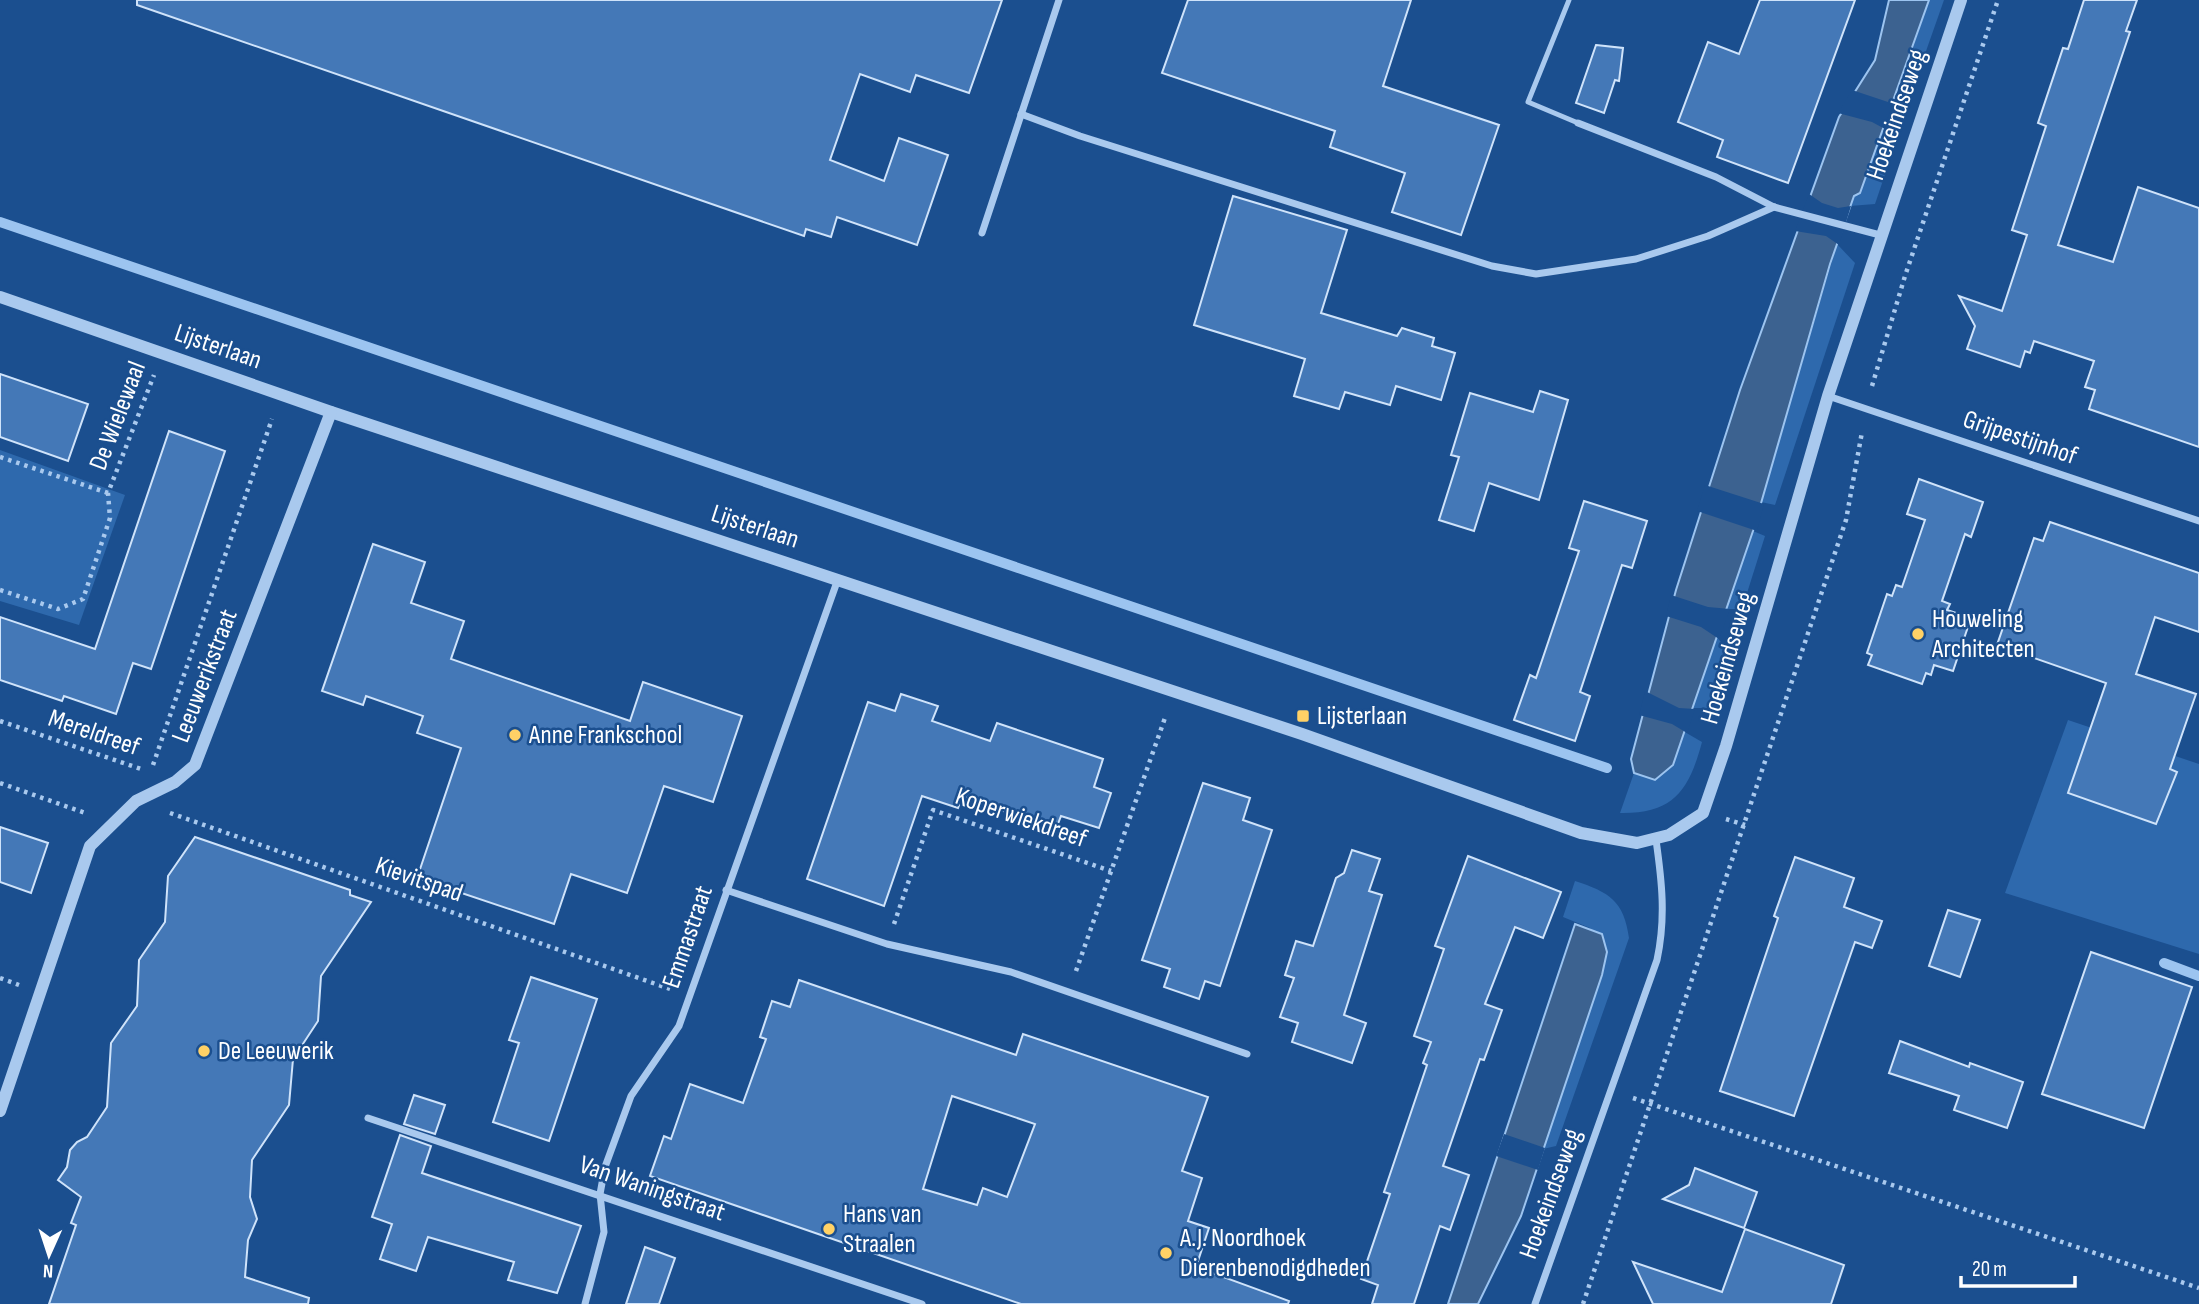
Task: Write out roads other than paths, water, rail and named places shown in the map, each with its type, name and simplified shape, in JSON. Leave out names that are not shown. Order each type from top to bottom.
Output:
[{"type":"street","points":[[982,233],[1059,0]]},
{"type":"street","name":"Hoekeindseweg","points":[[1535,1304],[1657,960],[1663,933],[1664,893],[1656,840],[1687,826],[1703,813],[1726,746],[1828,396],[1961,0]]},
{"type":"street","points":[[1021,114],[1080,136],[1492,266],[1536,274],[1636,258],[1708,236],[1774,207]]},
{"type":"street","points":[[1578,123],[1716,177],[1774,207],[1880,235]]},
{"type":"street","name":"Lijsterlaan","points":[[0,297],[331,412],[1177,692],[1581,834],[1637,843],[1656,840]]},
{"type":"street","name":"Grijpestijnhof","points":[[1828,396],[2199,521]]},
{"type":"street","name":"Leeuwerikstraat","points":[[0,1111],[90,846],[136,801],[174,782],[195,765],[331,412]]},
{"type":"street","name":"Emmastraat","points":[[585,1304],[604,1232],[600,1194],[605,1167],[631,1096],[679,1026],[838,578]]},
{"type":"street","points":[[726,890],[887,944],[1011,972],[1069,990],[1247,1054]]},
{"type":"street","name":"Van Waningstraat","points":[[368,1118],[922,1304]]},
{"type":"lane","points":[[1569,0],[1528,102],[1578,123]]},
{"type":"waterway","points":[[0,222],[1607,768]]},
{"type":"waterway","points":[[2164,963],[2199,976]]},
{"type":"place","name":"Houweling Architecten","points":[[1918,634]]},
{"type":"place","name":"Lijsterlaan","points":[[1303,716]]},
{"type":"place","name":"Anne Frankschool","points":[[515,735]]},
{"type":"place","name":"De Leeuwerik","points":[[204,1051]]},
{"type":"place","name":"Hans van Straalen","points":[[829,1229]]},
{"type":"place","name":"A.J. Noordhoek Dierenbenodigdheden","points":[[1166,1253]]}]
